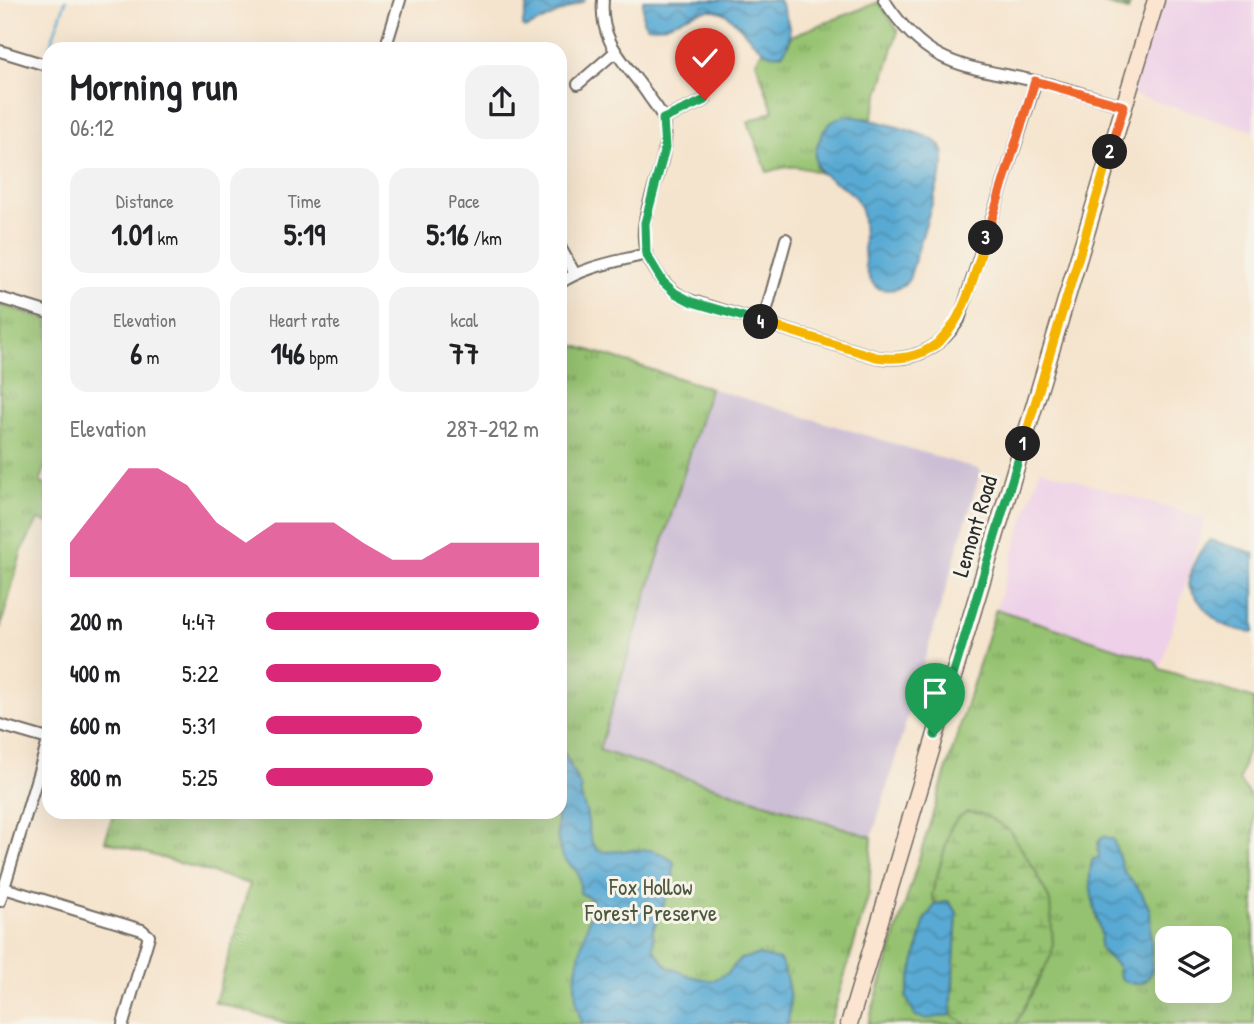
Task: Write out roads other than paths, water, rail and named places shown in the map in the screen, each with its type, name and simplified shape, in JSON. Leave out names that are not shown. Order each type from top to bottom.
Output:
[{"type":"main road","name":"Lemont Road","points":[[849,1024],[1156,0]]},
{"type":"street","points":[[387,42],[400,0]]},
{"type":"street","points":[[603,0],[603,20],[609,43],[663,119],[665,148],[645,223],[646,254],[663,282],[692,302],[876,357],[921,355],[946,337],[959,320],[1035,81]]},
{"type":"street","points":[[884,0],[906,31],[943,58],[993,74],[1035,81],[1124,106]]},
{"type":"street","points":[[0,51],[42,64]]},
{"type":"street","points":[[578,84],[615,52]]},
{"type":"street","points":[[663,119],[705,100]]},
{"type":"street","points":[[763,323],[786,239]]},
{"type":"street","points":[[567,279],[575,274],[646,254]]},
{"type":"street","points":[[567,260],[575,274]]},
{"type":"street","points":[[0,298],[42,311]]},
{"type":"street","points":[[0,725],[42,736]]},
{"type":"street","points":[[0,901],[42,761]]},
{"type":"street","points":[[4,888],[142,930],[149,936],[123,1024]]},
{"type":"water","points":[[529,0],[586,0],[527,28],[523,27],[523,22]]},
{"type":"water","points":[[643,0],[779,0],[789,26],[789,40],[783,53],[766,52],[730,17],[712,10],[666,25],[647,26],[643,21]]},
{"type":"water","points":[[845,116],[908,130],[938,143],[943,150],[944,164],[909,279],[895,289],[877,288],[871,280],[865,262],[863,220],[856,199],[822,173],[817,165],[815,155],[824,132],[832,122]]},
{"type":"water","points":[[1210,540],[1254,553],[1254,632],[1222,624],[1207,612],[1188,585],[1195,561]]},
{"type":"water","points":[[567,759],[581,788],[595,848],[602,852],[653,851],[674,862],[673,882],[653,930],[654,950],[668,967],[712,981],[728,973],[740,959],[758,955],[780,960],[789,991],[788,1024],[583,1024],[575,995],[575,981],[592,908],[591,899],[580,893],[579,875],[561,854],[557,819],[567,819]]},
{"type":"water","points":[[1103,836],[1113,839],[1124,872],[1141,892],[1150,910],[1152,968],[1148,979],[1140,984],[1120,978],[1118,967],[1100,946],[1101,935],[1090,876],[1093,859],[1099,858],[1098,843]]},
{"type":"water","points":[[948,901],[957,912],[951,1015],[926,1019],[915,1016],[906,997],[925,919],[935,905]]},
{"type":"waterway","points":[[51,42],[66,0]]},
{"type":"park label","name":"Fox Hollow Forest Preserve","points":[[651,899]]}]
